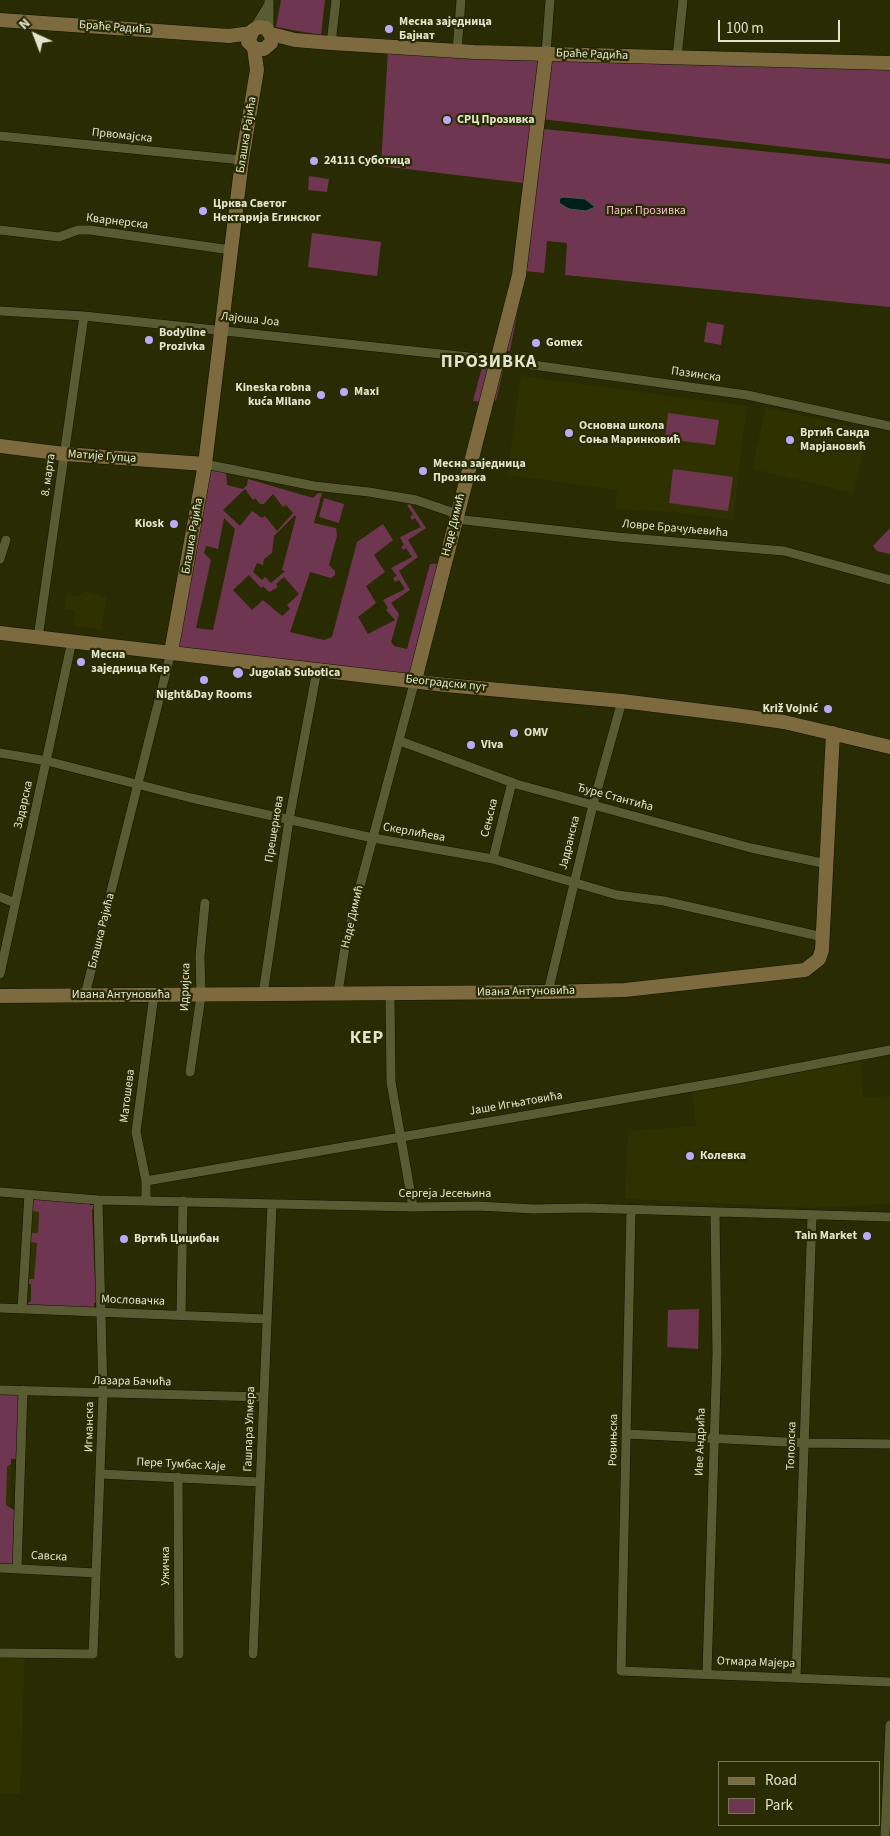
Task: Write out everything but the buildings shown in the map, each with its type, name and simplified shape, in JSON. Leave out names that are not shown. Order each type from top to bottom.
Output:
[{"type":"street","points":[[331,44],[336,0]]},
{"type":"street","points":[[457,51],[461,0]]},
{"type":"street","points":[[546,53],[550,0]]},
{"type":"street","points":[[677,57],[683,0]]},
{"type":"street","points":[[261,38],[269,2]]},
{"type":"street","points":[[261,38],[269,2]]},
{"type":"street","name":"Браће Радића","points":[[0,20],[331,44],[457,51],[890,63]]},
{"type":"street","name":"Блашка Рајића","points":[[85,995],[171,652],[205,464],[242,160],[261,38]]},
{"type":"street","name":"Наде Димић","points":[[338,992],[345,947],[400,741],[519,275],[546,53]]},
{"type":"street","name":"Првомајска","points":[[0,136],[242,160]]},
{"type":"street","name":"Кварнерска","points":[[0,230],[59,236],[78,230],[90,230],[231,250]]},
{"type":"street","name":"Лајоша Јоа","points":[[0,311],[84,316],[497,360]]},
{"type":"street","name":"8. марта","points":[[38,638],[84,316]]},
{"type":"street","name":"Пазинска","points":[[497,360],[747,395],[890,426]]},
{"type":"street","name":"Матије Гупца","points":[[0,446],[64,454],[205,464]]},
{"type":"street","name":"Ловре Брачуљевића","points":[[205,464],[314,486],[369,492],[416,500],[456,516],[617,537],[784,551],[890,580]]},
{"type":"street","points":[[0,560],[6,540]]},
{"type":"street","name":"Београдски пут","points":[[0,633],[317,670],[622,701],[736,715],[833,733],[890,747]]},
{"type":"street","name":"Задарска","points":[[0,974],[72,641]]},
{"type":"street","name":"Прешернова","points":[[263,994],[289,820],[317,670]]},
{"type":"street","name":"Јадранска","points":[[548,992],[593,805],[622,701]]},
{"type":"street","name":"Ивана Антуновића","points":[[0,996],[201,996],[338,992],[390,994],[625,990],[798,972],[810,968],[819,959],[823,937],[833,733]]},
{"type":"street","name":"Ђуре Стантића","points":[[400,741],[512,782],[751,848],[827,864]]},
{"type":"street","name":"Скерлићева","points":[[0,753],[139,783],[191,798],[289,820],[373,838],[492,859],[617,895],[664,901],[823,937]]},
{"type":"street","name":"Сењска","points":[[492,859],[512,782]]},
{"type":"street","points":[[0,897],[15,904]]},
{"type":"street","name":"Идријска","points":[[190,1072],[201,996],[200,956],[205,903]]},
{"type":"street","points":[[390,994],[391,1082],[413,1206]]},
{"type":"street","name":"Матошева","points":[[146,1200],[146,1181],[136,1126],[154,995]]},
{"type":"street","name":"Јаше Игњатовића","points":[[146,1181],[890,1050]]},
{"type":"street","name":"Сергеја Јесењина","points":[[0,1192],[98,1200],[478,1206],[890,1218]]},
{"type":"street","points":[[22,1309],[29,1194]]},
{"type":"street","name":"Игманска","points":[[0,1653],[93,1654],[103,1394],[98,1200]]},
{"type":"street","points":[[181,1315],[183,1201]]},
{"type":"street","name":"Гашпара Улмера","points":[[253,1654],[272,1204]]},
{"type":"street","name":"Ровињска","points":[[621,1671],[631,1210]]},
{"type":"street","name":"Иве Андрића","points":[[707,1673],[717,1353],[715,1212]]},
{"type":"street","name":"Тополска","points":[[796,1677],[812,1217]]},
{"type":"street","name":"Мословачка","points":[[0,1308],[266,1319]]},
{"type":"street","name":"Лазара Бачића","points":[[0,1390],[263,1397]]},
{"type":"street","points":[[17,1568],[23,1390]]},
{"type":"street","points":[[626,1434],[805,1443],[890,1444]]},
{"type":"street","name":"Пере Тумбас Хаје","points":[[101,1474],[260,1482]]},
{"type":"street","name":"Ужичка","points":[[178,1477],[179,1654]]},
{"type":"street","name":"Савска","points":[[0,1568],[96,1572]]},
{"type":"street","name":"Отмара Мајера","points":[[621,1671],[707,1673],[890,1682]]},
{"type":"street","points":[[885,1836],[890,1725]]},
{"type":"shaded area","points":[[560,198],[585,199],[595,207],[586,211],[569,209],[559,203]]},
{"type":"shaded area","points":[[521,376],[747,406],[733,520],[673,512],[615,509],[617,490],[507,475]]},
{"type":"shaded area","points":[[766,407],[868,431],[853,493],[752,469]]},
{"type":"shaded area","points":[[86,591],[106,597],[102,630],[73,626],[75,611],[64,609],[67,595],[77,596]]},
{"type":"shaded area","points":[[844,1059],[845,1065],[861,1061],[863,1097],[890,1096],[890,1204],[811,1208],[625,1199],[628,1131],[696,1126],[692,1090]]},
{"type":"shaded area","points":[[32,1211],[39,1212],[38,1233],[31,1233]]},
{"type":"shaded area","points":[[31,1242],[37,1243],[34,1280],[29,1279]]},
{"type":"shaded area","points":[[11,1464],[10,1507],[6,1505],[7,1467]]},
{"type":"shaded area","points":[[0,1655],[25,1656],[20,1794],[0,1793]]},
{"type":"green space","points":[[281,0],[325,0],[321,35],[276,27]]},
{"type":"green space","points":[[388,50],[890,68],[890,159],[532,118],[523,183],[381,166]]},
{"type":"green space","name":"Парк Прозивка","points":[[544,129],[890,164],[890,307],[565,275],[567,243],[547,241],[544,273],[524,271]]},
{"type":"green space","points":[[309,176],[329,179],[327,192],[308,190]]},
{"type":"green space","points":[[312,233],[381,242],[377,276],[308,267]]},
{"type":"green space","points":[[524,278],[510,351],[506,351]]},
{"type":"green space","points":[[707,322],[724,325],[721,345],[704,342]]},
{"type":"green space","points":[[482,367],[503,370],[496,401],[488,395],[486,402],[473,401]]},
{"type":"green space","points":[[668,413],[719,420],[715,445],[665,439]]},
{"type":"green space","points":[[205,464],[226,469],[227,485],[243,489],[247,485],[248,479],[313,498],[318,493],[322,493],[314,523],[336,528],[337,536],[329,565],[335,571],[335,575],[331,578],[310,572],[290,632],[324,640],[332,637],[357,542],[383,524],[393,540],[374,555],[385,572],[366,586],[376,603],[358,617],[368,634],[395,620],[386,610],[388,608],[383,600],[405,589],[399,580],[395,582],[393,578],[397,576],[391,568],[412,557],[406,548],[403,550],[401,547],[404,545],[400,537],[421,527],[415,518],[412,520],[410,517],[413,514],[407,505],[410,504],[426,528],[408,540],[418,557],[399,571],[410,590],[391,603],[399,614],[391,642],[394,646],[407,649],[430,564],[445,563],[415,680],[171,652]],"holes":[[[245,489],[253,500],[255,498],[260,504],[264,504],[273,494],[283,507],[286,505],[293,513],[277,531],[265,516],[262,518],[252,511],[240,526],[223,510]],[[295,515],[282,570],[285,571],[271,583],[265,577],[262,580],[253,572],[257,563],[263,565],[264,559],[272,553],[274,536]],[[224,518],[235,529],[213,630],[196,628],[211,560],[204,553],[206,546],[218,549]],[[249,575],[261,588],[263,586],[269,592],[278,587],[276,584],[284,577],[299,594],[287,605],[290,609],[282,616],[263,600],[252,610],[233,590]]]},
{"type":"green space","points":[[673,469],[733,477],[728,511],[669,503]]},
{"type":"green space","points":[[324,498],[344,504],[339,523],[319,517]]},
{"type":"green space","points":[[890,528],[890,554],[877,551],[873,546]]},
{"type":"green space","points":[[32,1197],[90,1201],[90,1205],[97,1205],[97,1208],[92,1209],[95,1283],[100,1301],[94,1303],[94,1311],[29,1307],[31,1284],[28,1284],[29,1279],[34,1279],[37,1243],[31,1242],[31,1233],[38,1233],[39,1212],[32,1211]]},
{"type":"green space","points":[[699,1309],[698,1349],[667,1347],[668,1310]]},
{"type":"green space","points":[[0,1391],[22,1392],[20,1459],[11,1459],[11,1464],[7,1467],[6,1505],[17,1512],[16,1567],[0,1566]]},
{"type":"place","name":"Месна заједница Бајнат","points":[[389,29]]},
{"type":"place","name":"СРЦ Прозивка","points":[[447,120]]},
{"type":"place","name":"24111 Суботица","points":[[314,161]]},
{"type":"place","name":"Црква Светог Нектарија Егинског","points":[[203,211]]},
{"type":"place","name":"Bodyline Prozivka","points":[[149,340]]},
{"type":"place","name":"Gomex","points":[[536,343]]},
{"type":"place","name":"Maxi","points":[[344,392]]},
{"type":"place","name":"Kineska robna kuća Milano","points":[[321,395]]},
{"type":"place","name":"Основна школа Соња Маринковић","points":[[569,433]]},
{"type":"place","name":"Вртић Санда Марјановић","points":[[790,440]]},
{"type":"place","name":"Месна заједница Прозивка","points":[[423,471]]},
{"type":"place","name":"Kiosk","points":[[174,524]]},
{"type":"place","name":"Месна заједница Кер","points":[[81,662]]},
{"type":"place","name":"Jugolab Subotica","points":[[238,673]]},
{"type":"place","name":"Night&Day Rooms","points":[[204,680]]},
{"type":"place","name":"Križ Vojnić","points":[[828,709]]},
{"type":"place","name":"OMV","points":[[514,733]]},
{"type":"place","name":"Viva","points":[[471,745]]},
{"type":"place","name":"Колевка","points":[[690,1156]]},
{"type":"place","name":"Tain Market","points":[[867,1236]]},
{"type":"place","name":"Вртић Цицибан","points":[[124,1239]]},
{"type":"district","name":"ПРОЗИВКА","points":[[489,363]]},
{"type":"district","name":"КЕР","points":[[367,1039]]}]
